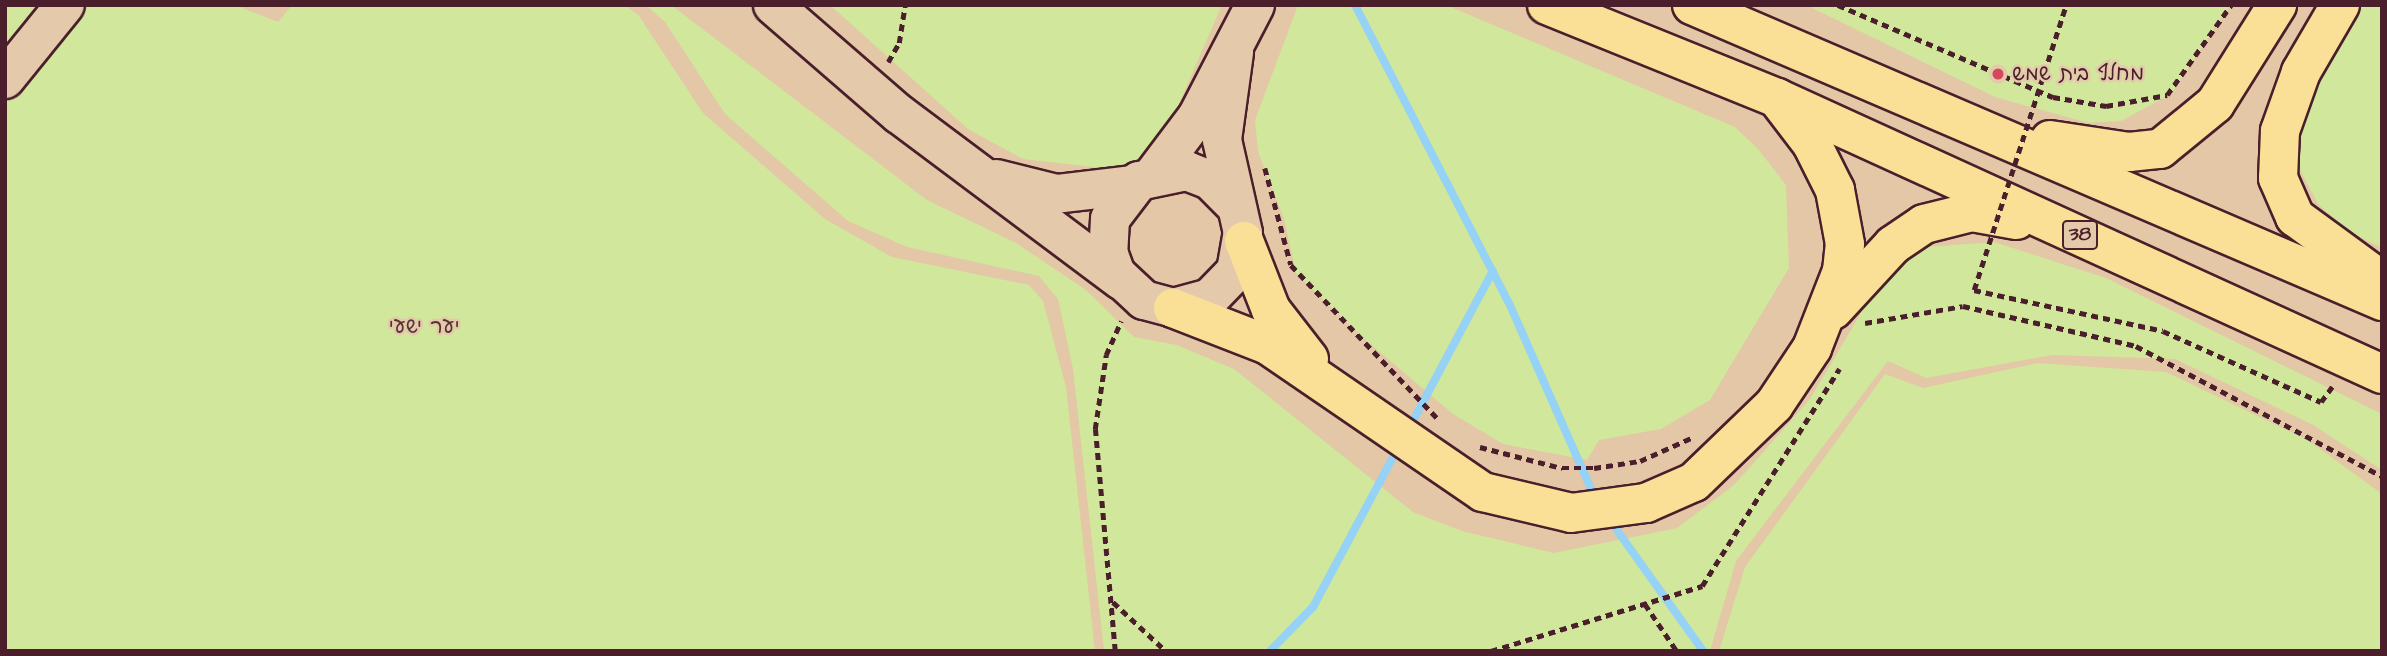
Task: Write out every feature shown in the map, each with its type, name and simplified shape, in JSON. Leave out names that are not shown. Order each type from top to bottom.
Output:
[{"type":"highway","name":"38","points":[[1547,5],[1777,99],[2367,368]]},
{"type":"highway","points":[[1692,5],[1926,101],[2382,301]]},
{"type":"highway","points":[[1926,101],[2062,143],[2129,152],[2160,149],[2215,104],[2277,5]]},
{"type":"highway","points":[[2340,5],[2301,72],[2280,131],[2278,178],[2295,217],[2382,280]]},
{"type":"highway","points":[[1777,99],[1812,144],[1843,218],[1842,271],[1827,316]]},
{"type":"highway","points":[[1173,308],[1244,332],[1336,390],[1483,492],[1571,513],[1610,511],[1694,482],[1733,449],[1774,405],[1827,316],[1893,245],[1942,217],[1972,212],[2082,236]]},
{"type":"highway","points":[[1244,241],[1271,310],[1336,390]]},
{"type":"main road","points":[[5,79],[65,5]]},
{"type":"main road","points":[[773,5],[870,89],[1129,288],[1173,308],[1222,289],[1239,264],[1244,241],[1233,203],[1222,140],[1234,52]]},
{"type":"main road","points":[[1129,288],[1107,236],[1113,211],[1182,142],[1234,52],[1255,5]]},
{"type":"main road","points":[[969,166],[1015,186],[1056,194],[1195,173],[1233,203]]},
{"type":"path","points":[[870,89],[899,43],[905,5]]},
{"type":"path","points":[[1838,5],[2053,97],[2106,106],[2167,95],[2231,5]]},
{"type":"path","points":[[2066,5],[1974,290],[2163,331],[2321,402],[2367,368]]},
{"type":"path","points":[[1260,153],[1291,265],[1336,318],[1448,425]]},
{"type":"path","points":[[1115,651],[1112,601],[1095,479],[1096,394],[1129,288]]},
{"type":"path","points":[[1827,316],[1883,324],[1963,306],[2136,346],[2382,477]]},
{"type":"path","points":[[1491,651],[1702,586],[1839,378],[1840,354]]},
{"type":"path","points":[[1470,440],[1520,459],[1594,468],[1640,461],[1701,433]]},
{"type":"path","points":[[1112,601],[1166,651]]},
{"type":"path","points":[[1645,604],[1677,651]]},
{"type":"green space","name":"יער ישעי","points":[[5,5],[235,5],[278,22],[292,5],[625,5],[639,16],[703,113],[825,219],[892,257],[1029,285],[1043,301],[1066,387],[1095,651],[5,651]]},
{"type":"green space","points":[[646,5],[671,5],[927,200],[1016,243],[1086,290],[1134,337],[1177,345],[1234,369],[1413,512],[1462,531],[1554,553],[1677,528],[1734,485],[1810,399],[1877,286],[1913,248],[1994,242],[2106,278],[2382,414],[2382,470],[2313,425],[2175,359],[2052,355],[1926,378],[1888,361],[1736,561],[1710,651],[1104,651],[1073,369],[1058,299],[1039,276],[907,247],[848,221],[725,114],[665,22]]},
{"type":"green space","points":[[830,5],[1222,5],[1162,143],[1119,170],[1023,159],[968,129]]},
{"type":"green space","points":[[1298,5],[1446,5],[1735,127],[1758,149],[1786,185],[1789,268],[1710,400],[1661,429],[1599,440],[1587,460],[1503,444],[1453,414],[1362,337],[1296,273],[1284,219],[1258,152],[1255,120]]},
{"type":"green space","points":[[1806,5],[2230,5],[2171,94],[2121,121],[2088,123],[1995,97]]},
{"type":"green space","points":[[2355,5],[2382,5],[2382,248],[2348,231],[2318,204],[2289,149],[2296,120]]},
{"type":"green space","points":[[2038,363],[2166,372],[2308,440],[2382,494],[2382,651],[1719,651],[1745,567],[1885,374],[1923,388]]},
{"type":"waterway","points":[[1355,5],[1509,303],[1596,500]]},
{"type":"waterway","points":[[1408,430],[1493,271]]},
{"type":"waterway","points":[[1270,651],[1313,607],[1398,448]]},
{"type":"waterway","points":[[1609,519],[1703,651]]},
{"type":"place","name":"מחלף בית שמש","points":[[1998,74]]}]
